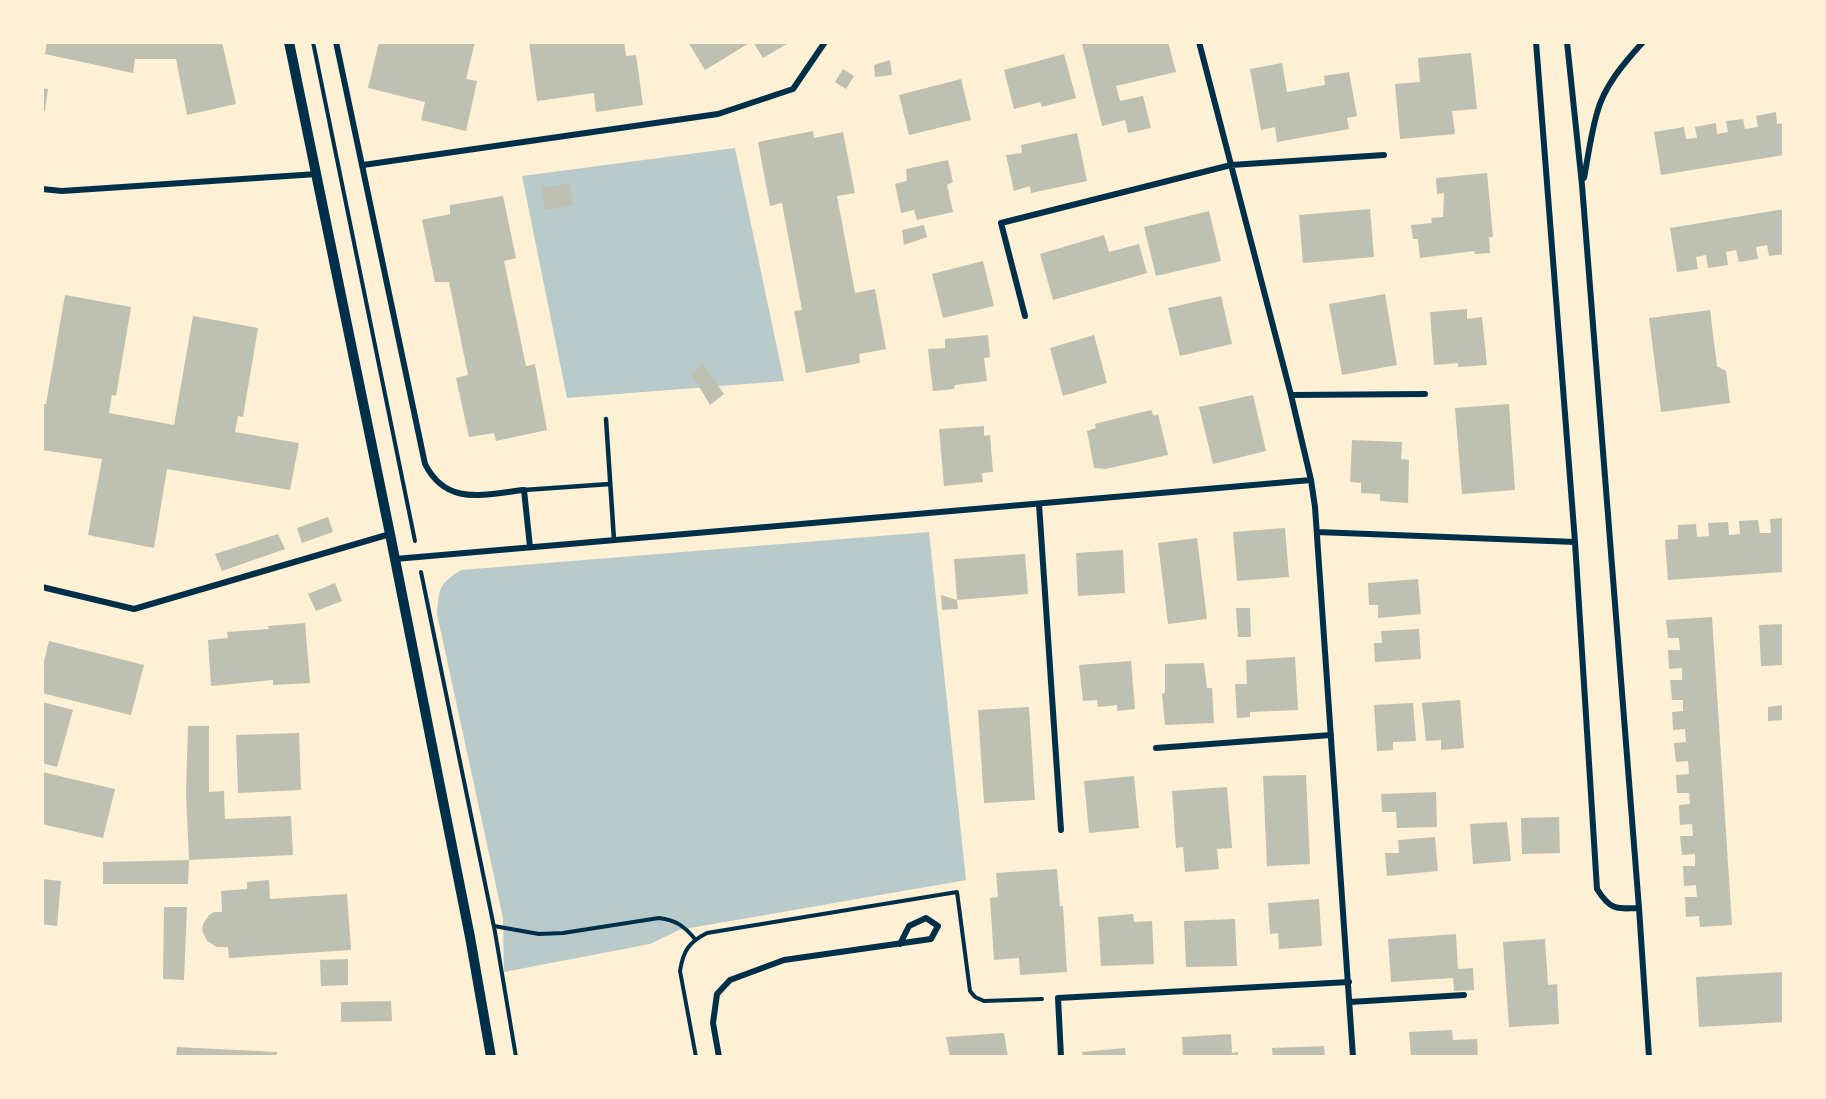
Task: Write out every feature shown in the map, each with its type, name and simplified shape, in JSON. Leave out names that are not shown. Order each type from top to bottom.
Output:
[{"type":"street","points":[[289,42],[395,559],[470,937],[491,1057]]},
{"type":"street","points":[[336,42],[425,464],[432,478],[447,490],[468,496],[524,490],[530,547]]},
{"type":"street","points":[[363,165],[718,114],[793,89],[825,42]]},
{"type":"street","points":[[1199,42],[1311,480],[1317,532],[1353,1057]]},
{"type":"street","points":[[1536,42],[1575,542],[1597,889],[1605,902],[1617,909],[1639,908]]},
{"type":"street","points":[[1567,42],[1582,185],[1649,1057]]},
{"type":"street","points":[[1582,185],[1597,111],[1608,86],[1626,60],[1643,42]]},
{"type":"street","points":[[1025,316],[1001,223],[1231,165],[1384,155]]},
{"type":"street","points":[[42,189],[62,191],[317,174]]},
{"type":"street","points":[[1290,395],[1425,394]]},
{"type":"street","points":[[395,559],[1311,480]]},
{"type":"street","points":[[1039,504],[1061,830]]},
{"type":"street","points":[[1317,532],[1575,542]]},
{"type":"street","points":[[42,587],[134,609],[390,534]]},
{"type":"street","points":[[1156,748],[1331,735]]},
{"type":"street","points":[[719,1057],[713,1023],[717,994],[730,980],[784,960],[900,944],[931,939],[938,926],[926,918],[909,926],[900,944]]},
{"type":"street","points":[[1060,1057],[1058,998],[1349,982]]},
{"type":"street","points":[[1350,1002],[1464,995]]},
{"type":"lane","points":[[606,419],[614,540]]},
{"type":"lane","points":[[524,490],[610,484]]},
{"type":"path","points":[[313,42],[404,491]]},
{"type":"path","points":[[431,617],[494,926],[516,1057]]},
{"type":"path","points":[[494,926],[539,934],[563,933],[659,918],[683,925],[695,939]]},
{"type":"shaded area","points":[[735,148],[784,381],[567,398],[522,176]]},
{"type":"shaded area","points":[[929,532],[966,880],[679,930],[650,944],[504,972],[503,918],[437,614],[438,598],[444,583],[461,570]]},
{"type":"building","points":[[47,42],[222,42],[236,104],[187,115],[176,59],[135,59],[133,73],[45,54]]},
{"type":"building","points":[[379,42],[475,42],[466,79],[477,81],[466,131],[421,120],[425,102],[368,88]]},
{"type":"building","points":[[529,42],[624,42],[626,56],[636,55],[643,105],[596,112],[594,93],[537,101]]},
{"type":"building","points":[[688,42],[751,42],[705,70]]},
{"type":"building","points":[[753,42],[790,42],[763,58]]},
{"type":"building","points":[[1168,42],[1176,72],[1116,86],[1120,101],[1143,96],[1151,128],[1128,133],[1125,120],[1102,126],[1082,44]]},
{"type":"building","points":[[1471,53],[1477,109],[1452,111],[1455,134],[1400,139],[1395,84],[1420,82],[1418,58]]},
{"type":"building","points":[[1064,54],[1076,98],[1042,107],[1040,102],[1014,109],[1004,70]]},
{"type":"building","points":[[890,60],[892,75],[875,77],[874,65]]},
{"type":"building","points":[[1282,63],[1287,92],[1325,85],[1324,76],[1349,72],[1357,116],[1347,118],[1349,129],[1277,142],[1275,127],[1261,130],[1250,69]]},
{"type":"building","points":[[843,69],[854,76],[846,89],[835,82]]},
{"type":"building","points":[[961,79],[971,120],[909,135],[899,95]]},
{"type":"building","points":[[42,88],[48,89],[45,111],[42,110]]},
{"type":"building","points":[[1776,112],[1777,124],[1784,123],[1784,155],[1661,175],[1654,132],[1684,127],[1686,139],[1697,138],[1695,127],[1716,123],[1717,134],[1728,132],[1726,121],[1743,119],[1745,129],[1758,127],[1756,116]]},
{"type":"building","points":[[813,131],[814,138],[843,132],[855,193],[837,196],[855,293],[875,289],[886,349],[859,354],[860,363],[806,373],[794,311],[802,310],[782,203],[770,206],[758,142]]},
{"type":"building","points":[[1077,133],[1087,181],[1031,193],[1030,186],[1014,191],[1006,155],[1022,153],[1021,145]]},
{"type":"building","points":[[948,160],[953,182],[947,185],[953,212],[917,220],[914,210],[901,213],[895,184],[907,181],[906,169]]},
{"type":"building","points":[[1487,173],[1493,237],[1489,237],[1490,253],[1475,254],[1474,251],[1420,258],[1418,239],[1413,239],[1411,225],[1432,223],[1431,218],[1443,217],[1444,193],[1437,194],[1436,178]]},
{"type":"building","points":[[570,184],[573,206],[545,210],[542,187]]},
{"type":"building","points":[[503,196],[516,258],[504,261],[526,366],[535,364],[547,430],[496,441],[494,433],[469,437],[456,378],[468,375],[449,282],[435,282],[422,220],[450,214],[450,205]]},
{"type":"building","points":[[1370,209],[1374,257],[1303,263],[1299,215]]},
{"type":"building","points":[[1784,209],[1784,254],[1769,256],[1767,245],[1756,247],[1758,259],[1739,262],[1736,250],[1726,252],[1728,265],[1708,268],[1706,255],[1696,257],[1698,269],[1677,272],[1670,228]]},
{"type":"building","points":[[1209,211],[1221,261],[1156,276],[1144,227]]},
{"type":"building","points":[[924,225],[927,237],[904,245],[902,230]]},
{"type":"building","points":[[1104,235],[1109,252],[1139,244],[1147,273],[1053,300],[1040,254]]},
{"type":"building","points":[[983,261],[994,306],[943,318],[932,274]]},
{"type":"building","points":[[1385,294],[1397,365],[1342,375],[1329,304]]},
{"type":"building","points":[[65,295],[131,307],[116,396],[112,395],[109,413],[174,425],[193,316],[258,328],[243,417],[238,416],[235,432],[299,443],[290,490],[167,469],[154,548],[88,535],[102,459],[42,450],[42,404],[46,404]]},
{"type":"building","points":[[1221,296],[1232,344],[1180,356],[1168,308]]},
{"type":"building","points":[[1467,309],[1467,319],[1482,317],[1487,365],[1458,367],[1458,363],[1434,365],[1430,312]]},
{"type":"building","points":[[1710,310],[1717,366],[1726,371],[1730,403],[1661,412],[1649,318]]},
{"type":"building","points":[[988,335],[990,357],[984,358],[987,381],[955,385],[954,389],[933,391],[928,349],[945,348],[945,339]]},
{"type":"building","points":[[1094,335],[1107,383],[1063,396],[1050,348]]},
{"type":"building","points":[[704,365],[724,394],[710,405],[691,373]]},
{"type":"building","points":[[1253,395],[1266,451],[1213,464],[1199,407]]},
{"type":"building","points":[[1509,404],[1515,490],[1462,494],[1455,408]]},
{"type":"building","points":[[1151,410],[1154,416],[1158,414],[1168,455],[1106,469],[1094,468],[1087,431],[1096,428],[1095,424]]},
{"type":"building","points":[[984,426],[984,436],[990,435],[993,472],[982,473],[983,482],[944,486],[939,429]]},
{"type":"building","points":[[1352,440],[1402,442],[1401,459],[1409,460],[1408,503],[1380,501],[1380,494],[1361,493],[1361,483],[1350,482]]},
{"type":"building","points":[[328,517],[333,532],[302,543],[297,528]]},
{"type":"building","points":[[1784,518],[1784,572],[1668,580],[1665,540],[1678,539],[1678,525],[1696,524],[1697,537],[1709,536],[1708,523],[1728,522],[1729,535],[1740,534],[1739,521],[1758,520],[1760,533],[1771,533],[1770,519]]},
{"type":"building","points":[[1285,528],[1289,577],[1237,581],[1233,532]]},
{"type":"building","points":[[278,534],[285,549],[222,571],[215,554]]},
{"type":"building","points":[[1197,538],[1207,619],[1168,624],[1158,543]]},
{"type":"building","points":[[1123,550],[1125,593],[1078,596],[1076,553]]},
{"type":"building","points":[[1025,554],[1028,594],[957,600],[954,559]]},
{"type":"building","points":[[1418,579],[1421,614],[1378,618],[1378,605],[1369,605],[1368,583]]},
{"type":"building","points":[[335,583],[342,601],[316,611],[308,594]]},
{"type":"building","points":[[941,595],[957,600],[958,609],[942,610]]},
{"type":"building","points":[[1236,608],[1250,608],[1251,637],[1238,637]]},
{"type":"building","points":[[1712,617],[1732,925],[1700,927],[1699,916],[1686,917],[1685,897],[1697,897],[1696,885],[1684,886],[1683,866],[1695,866],[1695,854],[1682,855],[1680,836],[1693,836],[1692,824],[1680,825],[1679,805],[1690,804],[1689,793],[1677,793],[1676,775],[1689,774],[1688,761],[1676,762],[1674,743],[1686,742],[1685,729],[1673,730],[1672,712],[1683,711],[1683,700],[1672,700],[1670,680],[1682,680],[1682,668],[1669,669],[1668,650],[1680,650],[1679,638],[1668,638],[1666,620]]},
{"type":"building","points":[[305,623],[310,683],[273,685],[273,680],[211,686],[208,640],[228,638],[227,632],[269,629],[268,626]]},
{"type":"building","points":[[1784,624],[1784,665],[1761,666],[1759,625]]},
{"type":"building","points":[[1419,629],[1421,659],[1375,662],[1374,643],[1382,643],[1381,631]]},
{"type":"building","points":[[49,641],[144,665],[131,715],[42,693],[42,669]]},
{"type":"building","points":[[1295,657],[1298,710],[1250,712],[1250,717],[1237,718],[1235,684],[1247,684],[1246,660]]},
{"type":"building","points":[[1131,661],[1135,709],[1117,711],[1117,705],[1098,707],[1097,700],[1083,701],[1079,665]]},
{"type":"building","points":[[1204,663],[1207,688],[1212,688],[1214,723],[1165,725],[1162,694],[1165,693],[1165,664]]},
{"type":"building","points":[[1460,700],[1464,748],[1441,750],[1441,740],[1426,741],[1422,703]]},
{"type":"building","points":[[42,702],[73,710],[57,767],[42,763]]},
{"type":"building","points":[[1413,703],[1416,741],[1393,742],[1393,750],[1377,751],[1374,705]]},
{"type":"building","points":[[1784,705],[1784,720],[1768,721],[1768,707]]},
{"type":"building","points":[[1029,707],[1035,800],[984,803],[978,710]]},
{"type":"building","points":[[188,726],[209,726],[209,792],[224,791],[225,819],[291,816],[293,855],[189,860],[186,793]]},
{"type":"building","points":[[299,733],[301,790],[238,793],[236,735]]},
{"type":"building","points":[[42,772],[115,789],[103,838],[42,824]]},
{"type":"building","points":[[1306,775],[1310,864],[1267,866],[1263,776]]},
{"type":"building","points":[[1134,776],[1139,828],[1089,833],[1084,781]]},
{"type":"building","points":[[1227,787],[1232,848],[1217,849],[1219,869],[1185,872],[1183,847],[1176,848],[1172,791]]},
{"type":"building","points":[[1436,792],[1437,827],[1397,828],[1396,812],[1382,812],[1381,794]]},
{"type":"building","points":[[1559,817],[1560,853],[1522,854],[1521,818]]},
{"type":"building","points":[[1507,822],[1511,861],[1473,864],[1470,824]]},
{"type":"building","points":[[1435,837],[1438,871],[1387,876],[1385,853],[1399,853],[1398,840]]},
{"type":"building","points":[[189,860],[188,884],[103,884],[103,862]]},
{"type":"building","points":[[1057,869],[1060,906],[1063,906],[1067,972],[1020,975],[1019,958],[994,960],[990,898],[998,897],[996,873]]},
{"type":"building","points":[[42,879],[61,881],[57,926],[42,924]]},
{"type":"building","points":[[269,880],[270,899],[347,894],[351,950],[229,958],[228,947],[217,947],[207,941],[202,930],[203,924],[209,915],[222,912],[221,891],[247,889],[247,882]]},
{"type":"building","points":[[1319,899],[1322,946],[1279,949],[1278,933],[1270,934],[1268,903]]},
{"type":"building","points":[[164,907],[187,907],[184,980],[163,979]]},
{"type":"building","points":[[1133,914],[1134,922],[1152,921],[1154,964],[1101,966],[1098,917]]},
{"type":"building","points":[[1235,919],[1237,966],[1186,967],[1184,921]]},
{"type":"building","points":[[1456,934],[1458,969],[1473,968],[1474,990],[1454,991],[1453,978],[1391,982],[1388,939]]},
{"type":"building","points":[[1545,939],[1548,985],[1557,984],[1559,1024],[1509,1027],[1503,942]]},
{"type":"building","points":[[348,959],[348,985],[321,986],[320,960]]},
{"type":"building","points":[[1784,972],[1784,1022],[1699,1027],[1696,977]]},
{"type":"building","points":[[391,1001],[392,1021],[341,1022],[341,1002]]},
{"type":"building","points":[[1452,1030],[1453,1040],[1477,1039],[1478,1057],[1411,1057],[1409,1032]]},
{"type":"building","points":[[1004,1033],[1008,1057],[950,1057],[946,1037]]},
{"type":"building","points":[[1231,1034],[1232,1053],[1238,1052],[1238,1057],[1183,1057],[1182,1037]]},
{"type":"building","points":[[1324,1046],[1325,1057],[1273,1057],[1272,1048]]},
{"type":"building","points":[[177,1047],[277,1052],[276,1057],[176,1057]]},
{"type":"building","points":[[1125,1048],[1126,1057],[1083,1057],[1082,1052]]}]
